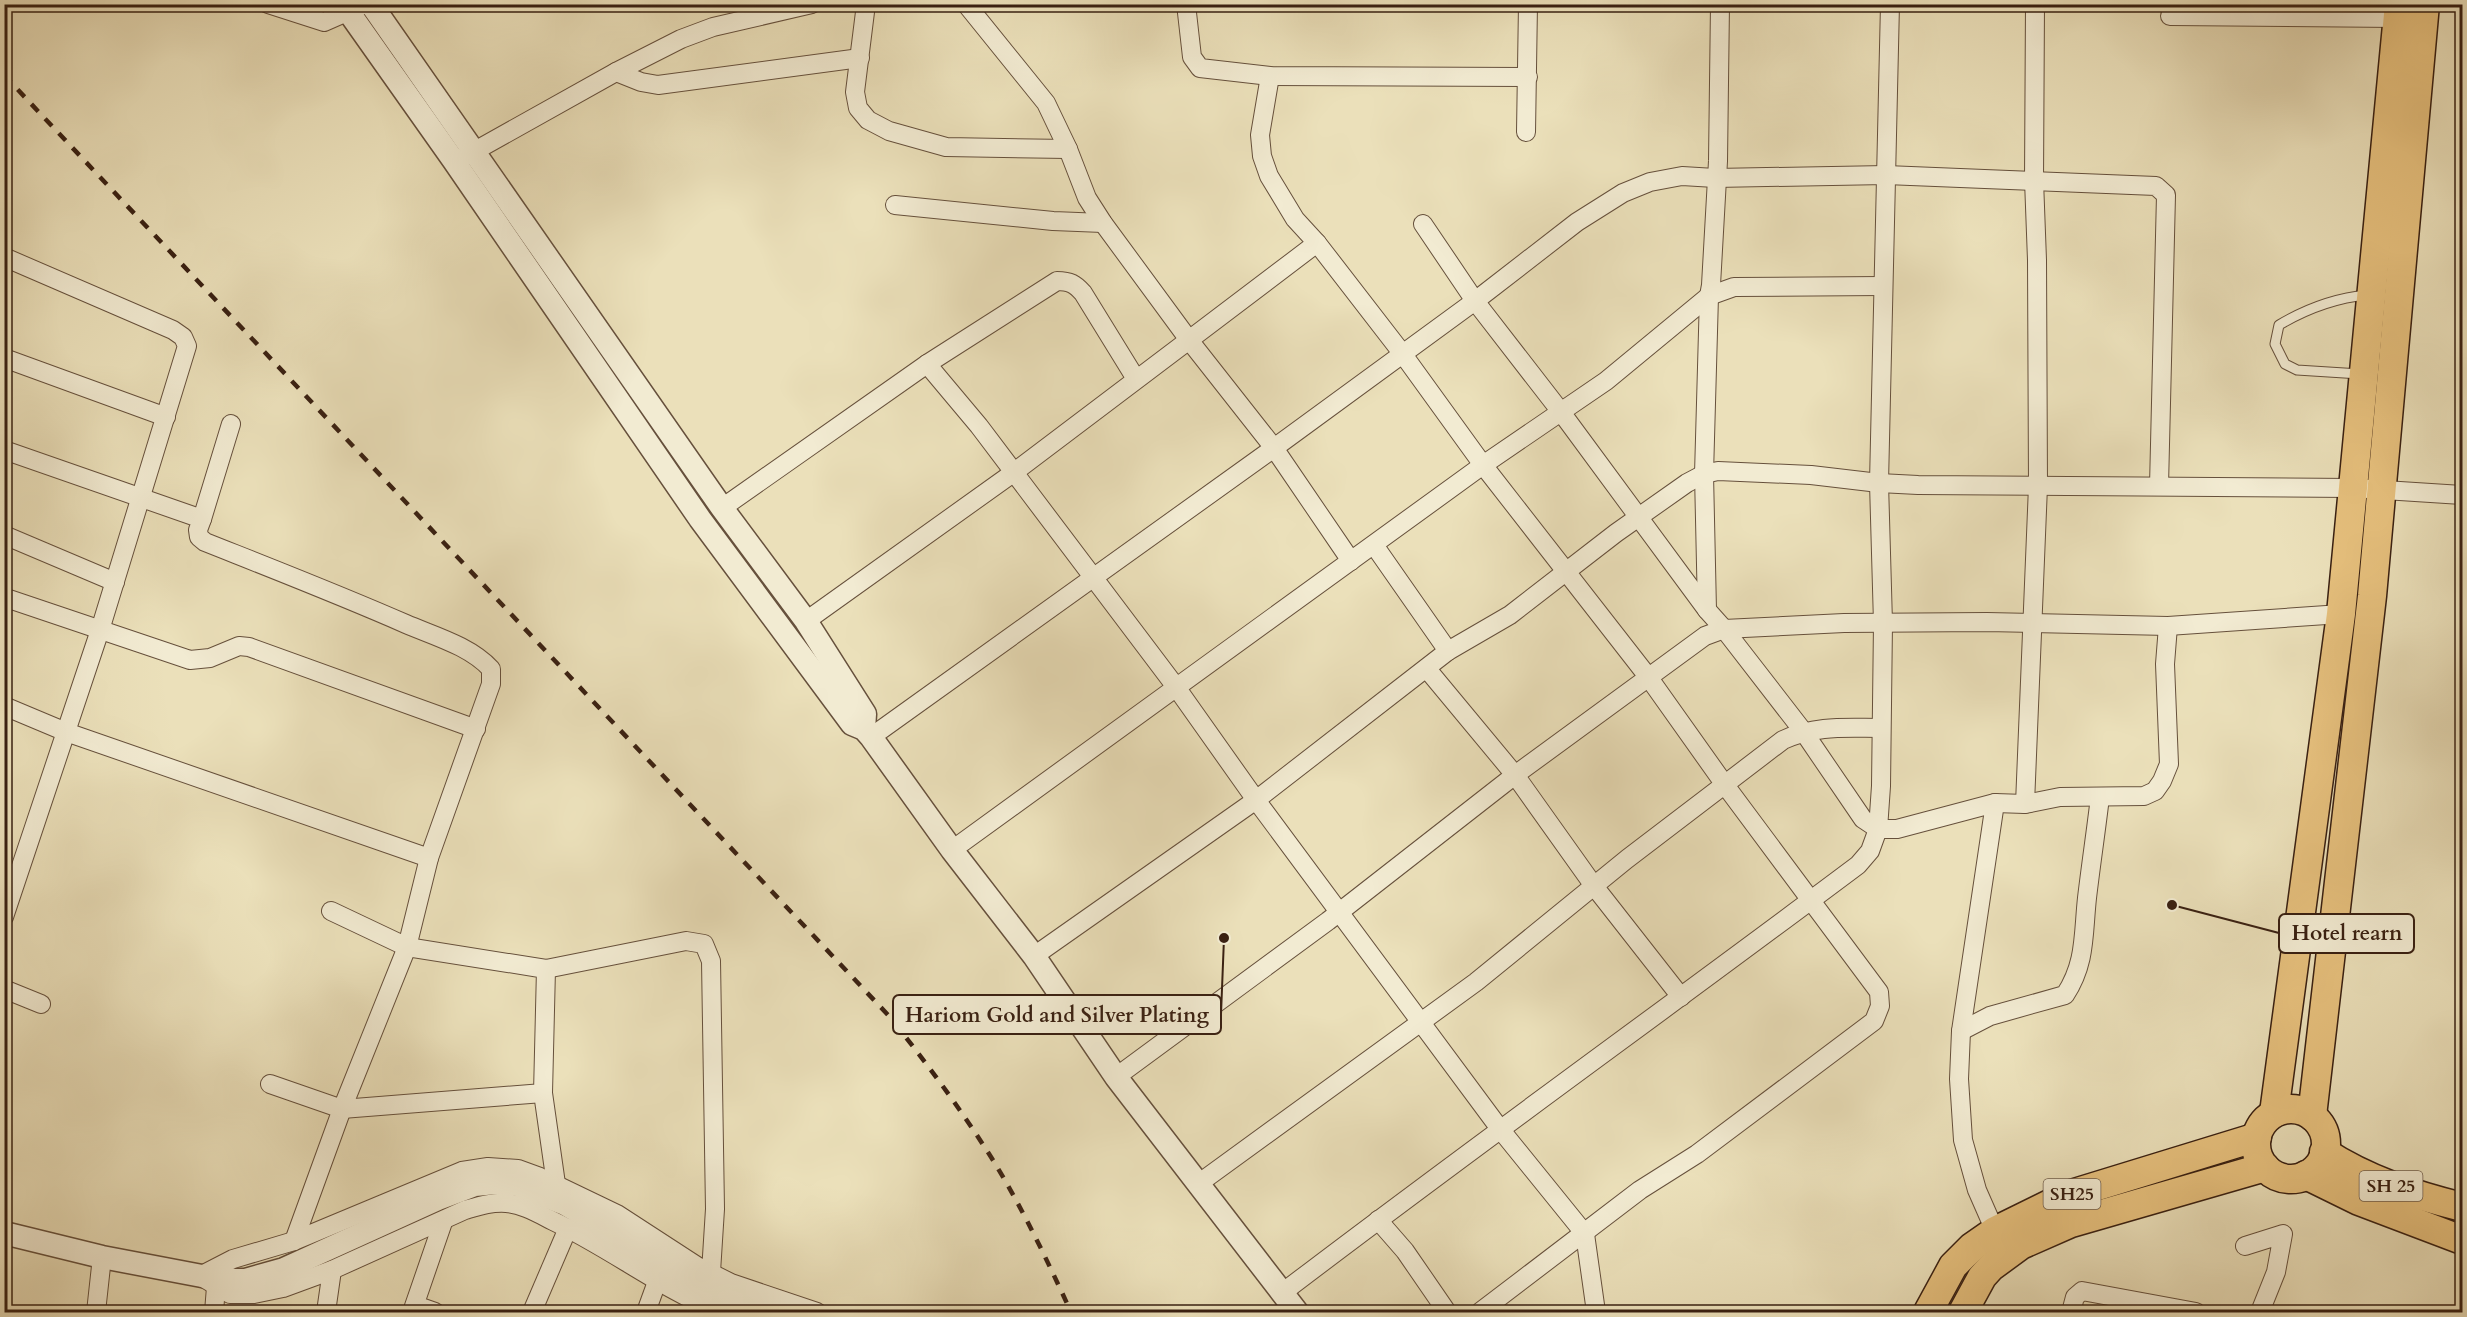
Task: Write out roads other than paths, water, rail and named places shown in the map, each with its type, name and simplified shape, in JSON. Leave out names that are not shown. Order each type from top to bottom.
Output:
[{"type":"main road","points":[[2274,1113],[2341,614],[2367,489],[2425,4]]},
{"type":"main road","points":[[2312,1116],[2372,596],[2362,374],[2398,11]]},
{"type":"main road","points":[[2283,1109],[2298,1109],[2312,1116],[2322,1128],[2326,1143],[2323,1158],[2313,1171],[2299,1178],[2284,1178],[2270,1172],[2260,1160],[2256,1144],[2259,1129],[2274,1113],[2283,1109]]},
{"type":"main road","name":"SH25","points":[[1928,1312],[1953,1266],[1972,1247],[1995,1232],[2067,1195],[2258,1137]]},
{"type":"main road","name":"SH 25","points":[[2324,1152],[2340,1163],[2382,1182],[2425,1198],[2463,1207]]},
{"type":"main road","points":[[1963,1312],[1982,1277],[2001,1258],[2021,1245],[2071,1223],[2265,1167]]},
{"type":"main road","points":[[2306,1174],[2359,1201],[2463,1240]]},
{"type":"street","points":[[268,4],[324,22],[352,7],[806,621],[865,714],[867,733]]},
{"type":"street","points":[[371,4],[464,156],[700,519],[852,724],[867,733],[952,850],[1034,956],[1116,1077],[1297,1312]]},
{"type":"street","points":[[464,156],[616,72],[681,39],[713,27],[812,4]]},
{"type":"street","points":[[866,4],[855,92],[858,108],[868,120],[889,131],[946,147],[1068,149]]},
{"type":"street","points":[[966,4],[1046,103],[1068,149],[1087,198],[1103,223],[1189,340],[1274,448],[1351,561]]},
{"type":"street","points":[[1186,4],[1192,57],[1200,68],[1270,76],[1528,77]]},
{"type":"street","points":[[1526,132],[1528,4]]},
{"type":"street","points":[[1707,610],[1704,474],[1709,296],[1720,68],[1720,4]]},
{"type":"street","points":[[1281,1293],[1857,866],[1870,851],[1878,829],[1881,786],[1883,623],[1879,483],[1890,4]]},
{"type":"street","points":[[2025,804],[2038,486],[2037,260],[2034,180],[2035,4]]},
{"type":"street","points":[[2170,16],[2398,11]]},
{"type":"street","points":[[616,72],[641,82],[658,85],[860,58]]},
{"type":"street","points":[[1270,76],[1260,135],[1262,156],[1269,176],[1295,219],[1317,243],[1402,353],[1483,465],[1649,678],[1725,785],[1879,992],[1880,1006],[1874,1021],[1697,1154],[1640,1190],[1480,1312]]},
{"type":"street","points":[[867,733],[1092,578],[1274,448],[1475,301],[1578,222],[1623,194],[1650,182],[1682,176],[1715,178],[1886,175],[2156,186],[2166,195],[2159,486]]},
{"type":"street","points":[[895,205],[1053,221],[1103,223]]},
{"type":"street","points":[[1423,224],[1475,301],[1561,412],[1707,610],[1803,731],[1863,819],[1878,829],[1896,829],[1995,803],[2025,804],[2060,797],[2144,796],[2155,791],[2169,764],[2165,664],[2168,626]]},
{"type":"street","points":[[806,621],[1013,473],[1317,243]]},
{"type":"street","points":[[4,257],[173,330],[183,337],[187,346],[100,630],[8,894],[4,917]]},
{"type":"street","points":[[722,508],[927,364],[1057,281],[1075,284],[1083,293],[1136,379]]},
{"type":"street","points":[[952,850],[1483,465],[1606,381],[1709,296],[1734,287],[1883,286]]},
{"type":"street","points":[[4,357],[166,417]]},
{"type":"street","points":[[927,364],[979,426],[1176,687],[1256,800],[1500,1129],[1585,1234],[1596,1312]]},
{"type":"street","points":[[231,424],[198,530],[199,537],[206,542],[463,649],[482,659],[491,669],[491,684],[429,858],[407,947],[342,1109],[294,1241]]},
{"type":"street","points":[[4,450],[202,519]]},
{"type":"street","points":[[1034,956],[1256,800],[1448,651],[1510,615],[1638,517],[1704,474],[1718,471],[1811,475],[1879,483],[2367,489],[2463,495]]},
{"type":"street","points":[[4,536],[115,582]]},
{"type":"street","points":[[1374,545],[1448,651]]},
{"type":"street","points":[[6,602],[190,660],[210,658],[238,646],[249,647],[476,729]]},
{"type":"street","points":[[1116,1077],[1340,912],[1515,775],[1705,636],[1724,629],[1844,623],[2168,626],[2341,614]]},
{"type":"street","points":[[1427,669],[1515,775],[1594,886],[1681,997]]},
{"type":"street","points":[[4,706],[66,732],[429,858]]},
{"type":"street","points":[[1198,1184],[1476,982],[1594,886],[1783,740],[1803,731],[1822,728],[1880,728]]},
{"type":"street","points":[[1961,1031],[1990,1016],[2065,995],[2076,978],[2082,956],[2100,797]]},
{"type":"street","points":[[1995,803],[1961,1031],[1959,1079],[1963,1140],[1977,1190],[1995,1232]]},
{"type":"street","points":[[331,911],[407,947],[546,969],[686,941],[704,944],[711,961],[715,1209],[711,1272]]},
{"type":"street","points":[[546,969],[543,1093],[556,1184]]},
{"type":"street","points":[[4,989],[41,1004]]},
{"type":"street","points":[[270,1083],[342,1109],[543,1093]]},
{"type":"street","points":[[208,1281],[233,1259],[294,1241],[462,1171],[488,1167],[518,1169],[556,1184],[617,1214],[731,1283],[817,1312]]},
{"type":"street","points":[[4,1233],[208,1281],[245,1280],[284,1269],[475,1185],[495,1183],[517,1185],[565,1204],[720,1296],[767,1312]]},
{"type":"street","points":[[208,1281],[230,1294],[254,1294],[283,1288],[332,1270],[443,1222],[465,1210],[487,1204],[508,1203],[568,1228],[704,1306],[720,1312]]},
{"type":"street","points":[[1377,1220],[1405,1251],[1448,1312]]},
{"type":"street","points":[[435,1312],[414,1309],[443,1222]]},
{"type":"street","points":[[532,1312],[568,1228]]},
{"type":"street","points":[[2245,1246],[2283,1234],[2276,1272],[2260,1312]]},
{"type":"street","points":[[96,1312],[102,1257]]},
{"type":"street","points":[[326,1312],[332,1270]]},
{"type":"street","points":[[646,1312],[658,1279]]},
{"type":"street","points":[[208,1281],[214,1312]]},
{"type":"street","points":[[2071,1312],[2075,1297],[2082,1291],[2196,1312]]},
{"type":"lane","points":[[2362,374],[2297,370],[2285,364],[2275,344],[2279,325],[2302,312],[2349,297],[2370,295]]},
{"type":"railway","points":[[4,75],[889,1016],[942,1085],[991,1157],[1024,1214],[1071,1312]]},
{"type":"place","name":"Hotel rearn","points":[[2172,905]]},
{"type":"place","name":"Hariom Gold and Silver Plating","points":[[1224,938]]}]
